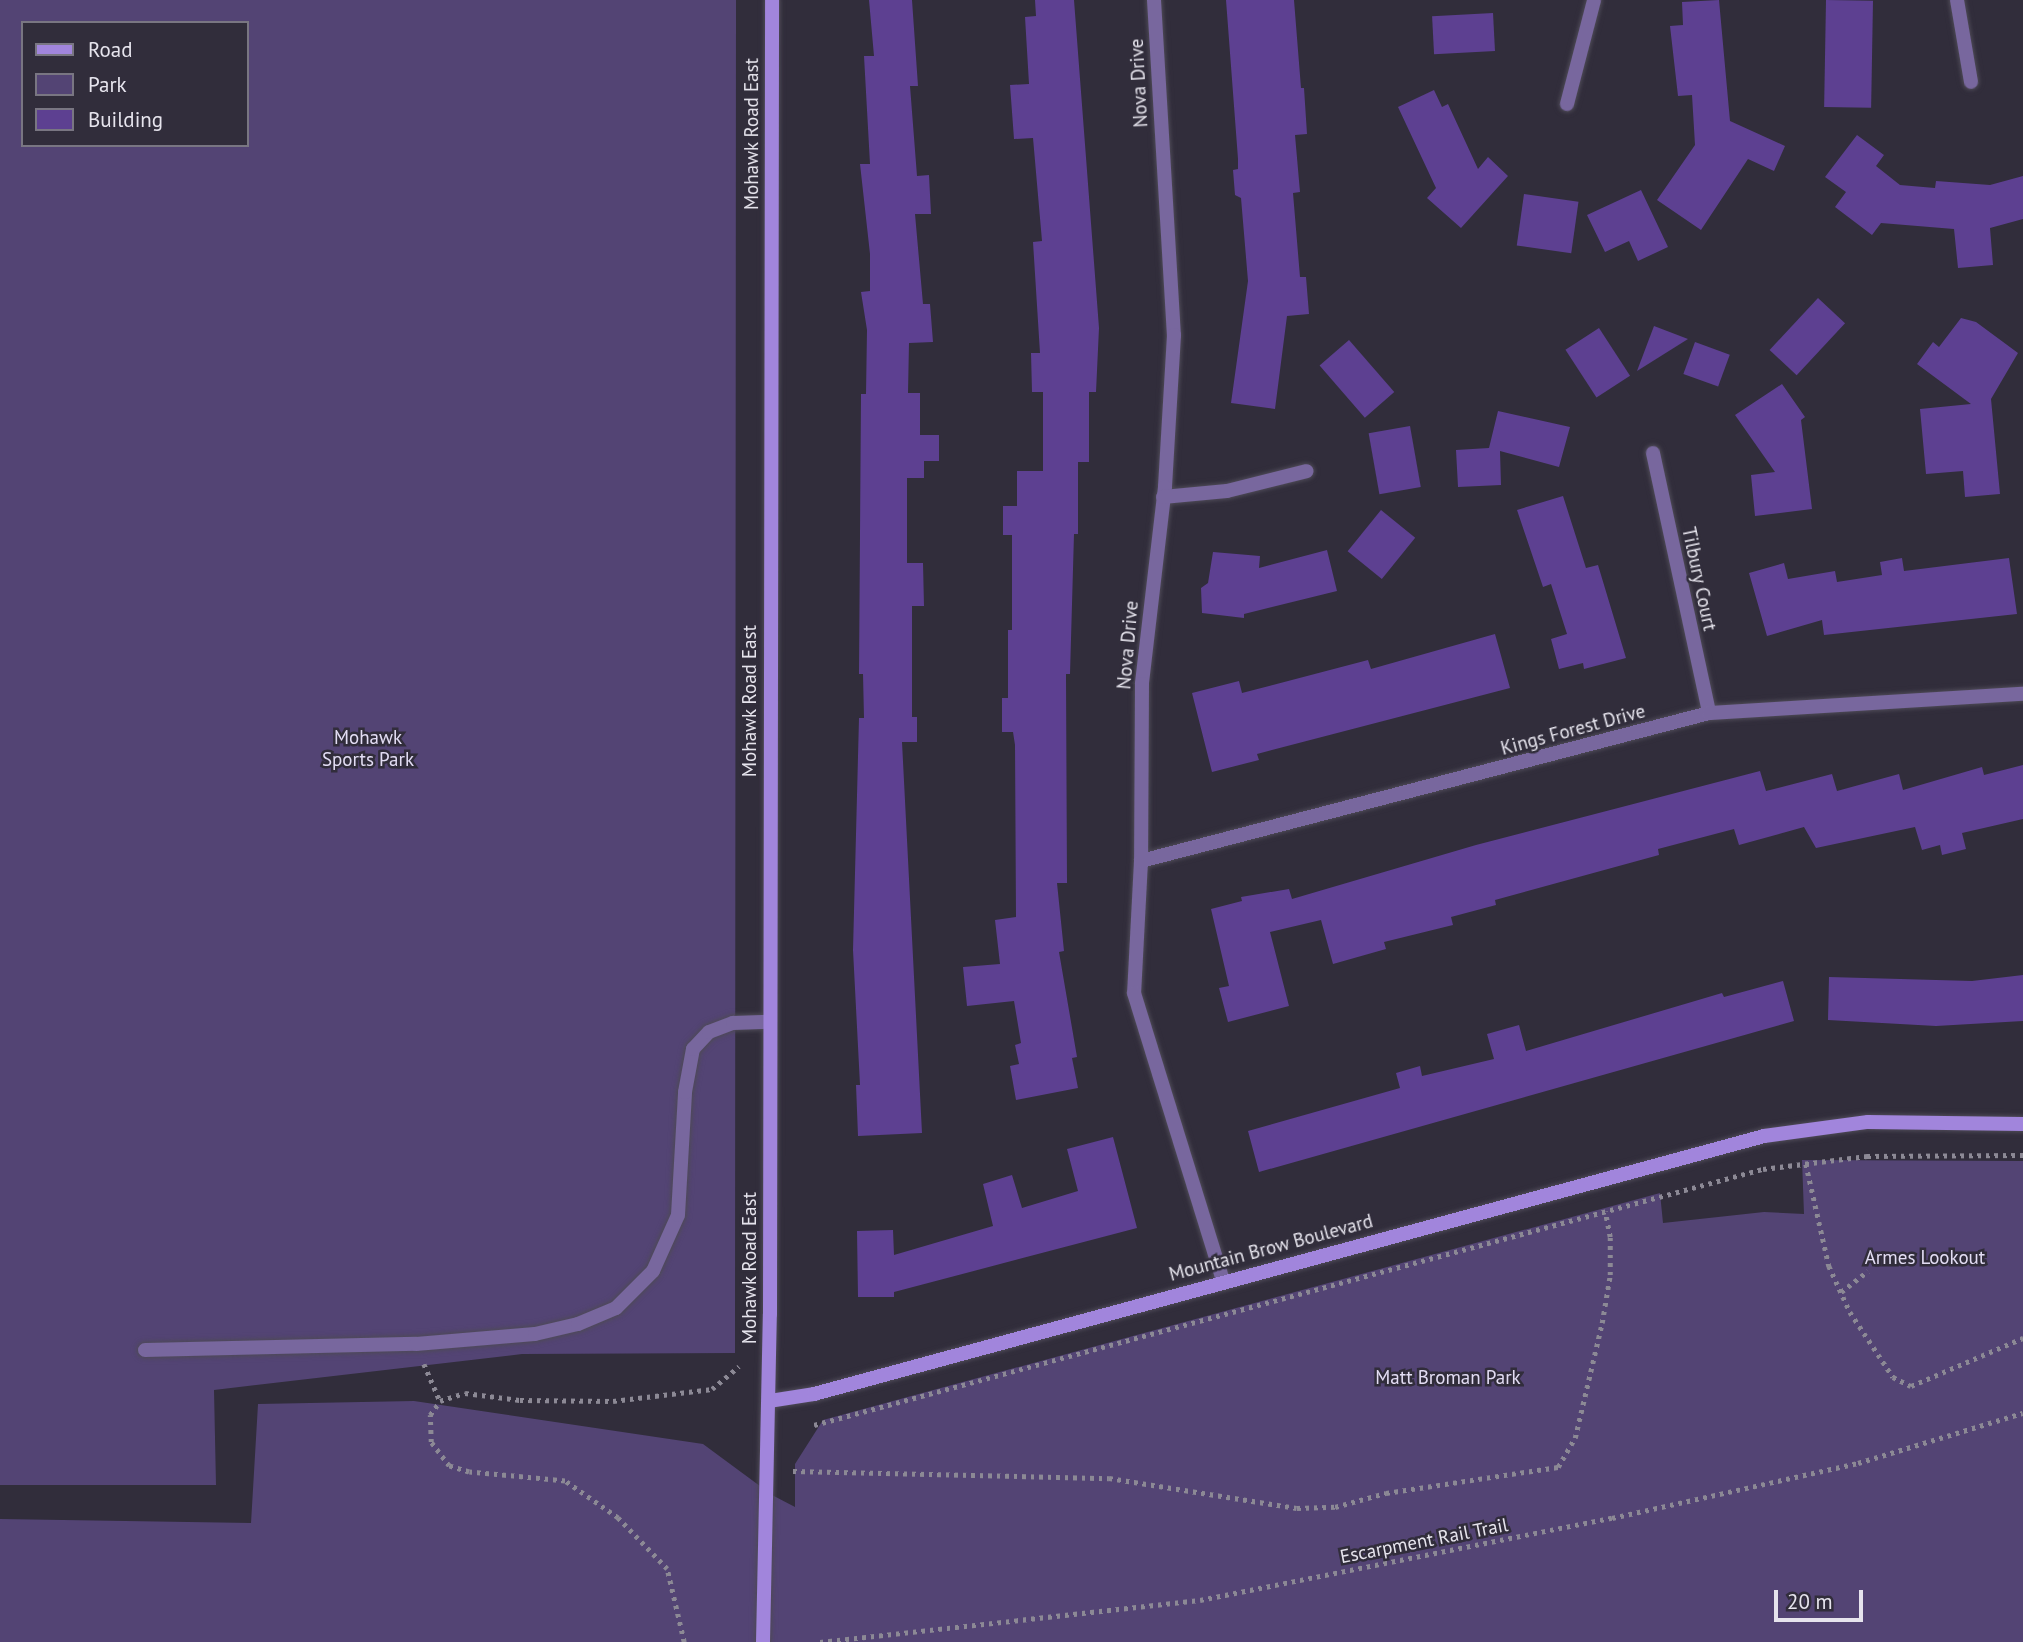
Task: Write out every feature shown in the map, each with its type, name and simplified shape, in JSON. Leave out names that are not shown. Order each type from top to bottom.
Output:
[{"type":"main road","name":"Mohawk Road East","points":[[769,1401],[772,0]]},
{"type":"main road","name":"Mountain Brow Boulevard","points":[[769,1401],[814,1394],[1764,1136],[1868,1122],[2023,1124]]},
{"type":"main road","points":[[763,1642],[769,1401]]},
{"type":"street","name":"Nova Drive","points":[[1154,0],[1174,335],[1163,497],[1142,684],[1141,861],[1134,993],[1223,1281]]},
{"type":"street","points":[[1567,104],[1594,0]]},
{"type":"street","points":[[1957,0],[1971,82]]},
{"type":"street","name":"Tilbury Court","points":[[1653,453],[1709,713]]},
{"type":"street","points":[[1163,497],[1227,491],[1307,471]]},
{"type":"street","name":"Kings Forest Drive","points":[[1141,861],[1709,713],[2023,694]]},
{"type":"street","points":[[145,1350],[416,1344],[535,1334],[578,1324],[625,1299],[653,1271],[678,1215],[685,1092],[693,1049],[709,1032],[733,1023],[769,1022]]},
{"type":"path","points":[[814,1425],[1763,1169],[1958,1152],[2023,1155]]},
{"type":"path","points":[[1806,1164],[1829,1266],[1841,1292],[1893,1377],[1911,1386],[2023,1338]]},
{"type":"path","points":[[793,1471],[1109,1478],[1297,1508],[1335,1507],[1386,1493],[1558,1467],[1575,1438],[1602,1323],[1610,1275],[1611,1237],[1605,1211]]},
{"type":"path","points":[[1841,1292],[1868,1271]]},
{"type":"path","points":[[416,1344],[440,1401]]},
{"type":"path","points":[[684,1642],[683,1622],[667,1569],[618,1518],[565,1481],[469,1472],[449,1466],[437,1455],[428,1427],[440,1401],[465,1393],[520,1400],[613,1401],[712,1389],[739,1366]]},
{"type":"path","name":"Escarpment Rail Trail","points":[[820,1642],[1200,1600],[1612,1518],[1845,1466],[2023,1413]]},
{"type":"green space","name":"Mohawk Sports Park","points":[[0,0],[736,0],[735,1353],[522,1354],[214,1390],[216,1485],[0,1485]]},
{"type":"green space","points":[[1802,1160],[2023,1161],[2023,1642],[0,1642],[0,1519],[251,1523],[258,1404],[414,1401],[703,1444],[772,1495],[795,1507],[795,1464],[823,1420],[1660,1193],[1663,1223],[1764,1212],[1804,1214]]},
{"type":"building","points":[[869,0],[912,0],[918,86],[910,86],[917,176],[929,175],[931,214],[915,214],[923,304],[930,304],[933,342],[909,343],[908,393],[920,393],[920,435],[939,435],[939,461],[924,461],[924,478],[907,478],[907,563],[923,563],[924,606],[912,606],[912,717],[917,717],[917,742],[902,742],[922,1133],[858,1136],[856,1085],[860,1085],[853,950],[859,718],[864,718],[863,674],[859,674],[861,394],[866,394],[867,330],[861,292],[870,291],[870,254],[860,164],[870,164],[864,56],[874,56]]},
{"type":"building","points":[[1035,0],[1074,0],[1099,328],[1096,392],[1089,392],[1089,462],[1078,462],[1078,534],[1074,534],[1070,674],[1066,674],[1067,883],[1057,883],[1064,951],[1059,952],[1077,1057],[1072,1058],[1078,1088],[1016,1100],[1010,1066],[1019,1064],[1015,1045],[1021,1043],[1014,1001],[967,1006],[963,967],[1000,964],[995,920],[1016,917],[1015,745],[1013,732],[1002,732],[1002,698],[1008,698],[1008,630],[1012,630],[1012,535],[1003,535],[1003,506],[1017,506],[1017,471],[1043,471],[1043,392],[1032,392],[1031,353],[1040,353],[1033,242],[1042,241],[1033,138],[1014,139],[1010,85],[1029,84],[1025,17],[1036,16]]},
{"type":"building","points":[[1226,0],[1294,0],[1307,134],[1295,135],[1300,192],[1293,193],[1300,277],[1306,277],[1309,314],[1287,316],[1275,409],[1231,403],[1248,281],[1241,198],[1235,195],[1233,170],[1238,169],[1238,159]]},
{"type":"building","points":[[1719,0],[1730,121],[1785,146],[1774,171],[1748,159],[1701,230],[1657,200],[1695,145],[1692,95],[1678,96],[1670,26],[1683,25],[1682,2]]},
{"type":"building","points":[[1826,0],[1873,1],[1871,108],[1824,107]]},
{"type":"building","points":[[1493,13],[1495,51],[1434,54],[1432,16]]},
{"type":"building","points":[[1434,90],[1442,107],[1448,104],[1478,169],[1488,157],[1508,176],[1461,228],[1427,198],[1436,188],[1398,107]]},
{"type":"building","points":[[1857,135],[1884,155],[1876,166],[1900,185],[1935,188],[1936,181],[1990,185],[2023,176],[2023,219],[1990,228],[1993,265],[1958,268],[1954,229],[1881,223],[1872,235],[1835,207],[1846,192],[1825,177]]},
{"type":"building","points":[[1641,190],[1668,247],[1638,261],[1629,241],[1605,252],[1587,215]]},
{"type":"building","points":[[1524,194],[1578,202],[1571,253],[1517,245]]},
{"type":"building","points":[[1818,298],[1845,323],[1797,375],[1770,350]]},
{"type":"building","points":[[1961,318],[1976,322],[2018,353],[1991,399],[2000,494],[1965,497],[1963,471],[1926,474],[1920,409],[1971,404],[1917,364],[1933,342],[1939,347]]},
{"type":"building","points":[[1654,326],[1688,339],[1637,371]]},
{"type":"building","points":[[1599,328],[1630,376],[1596,398],[1565,350]]},
{"type":"building","points":[[1349,340],[1394,392],[1365,418],[1320,366]]},
{"type":"building","points":[[1695,342],[1730,355],[1718,387],[1683,374]]},
{"type":"building","points":[[1782,384],[1805,417],[1801,420],[1812,509],[1755,516],[1751,475],[1775,472],[1735,415]]},
{"type":"building","points":[[1498,411],[1570,427],[1559,467],[1500,451],[1501,485],[1458,487],[1456,450],[1489,448]]},
{"type":"building","points":[[1410,426],[1421,487],[1379,494],[1369,433]]},
{"type":"building","points":[[1563,496],[1586,568],[1598,565],[1626,658],[1584,669],[1583,663],[1559,669],[1551,639],[1567,634],[1551,584],[1543,587],[1517,510]]},
{"type":"building","points":[[1381,510],[1415,538],[1382,579],[1348,551]]},
{"type":"building","points":[[1327,550],[1337,591],[1244,614],[1244,618],[1202,613],[1201,588],[1208,583],[1213,552],[1260,556],[1259,568]]},
{"type":"building","points":[[1902,558],[1904,571],[2009,558],[2017,614],[1824,635],[1822,620],[1767,636],[1749,573],[1784,563],[1788,579],[1835,571],[1837,582],[1882,575],[1880,562]]},
{"type":"building","points":[[1495,634],[1510,688],[1257,754],[1259,760],[1212,772],[1192,693],[1239,681],[1242,693],[1368,660],[1371,669]]},
{"type":"building","points":[[2023,765],[2023,819],[1962,833],[1966,849],[1942,855],[1940,845],[1922,850],[1915,827],[1816,848],[1804,827],[1739,845],[1734,829],[1658,849],[1659,855],[1495,900],[1496,905],[1451,917],[1453,925],[1384,942],[1386,949],[1333,964],[1321,920],[1270,932],[1289,1006],[1228,1022],[1219,988],[1229,986],[1211,909],[1242,901],[1241,897],[1289,889],[1292,899],[1476,845],[1760,771],[1766,791],[1832,774],[1837,791],[1899,774],[1903,790],[1982,767],[1984,775]]},
{"type":"building","points":[[2023,975],[2023,1021],[1936,1026],[1828,1020],[1829,977],[1972,981]]},
{"type":"building","points":[[1783,981],[1794,1021],[1259,1172],[1248,1131],[1400,1088],[1396,1073],[1420,1066],[1422,1076],[1494,1059],[1487,1034],[1519,1025],[1526,1051],[1722,993],[1724,997]]},
{"type":"building","points":[[1113,1137],[1137,1228],[894,1292],[894,1297],[858,1297],[857,1231],[893,1230],[894,1255],[993,1226],[983,1184],[1012,1175],[1022,1208],[1078,1191],[1067,1149]]},
{"type":"park label","name":"Armes Lookout","points":[[1925,1258]]},
{"type":"park label","name":"Matt Broman Park","points":[[1448,1378]]}]
